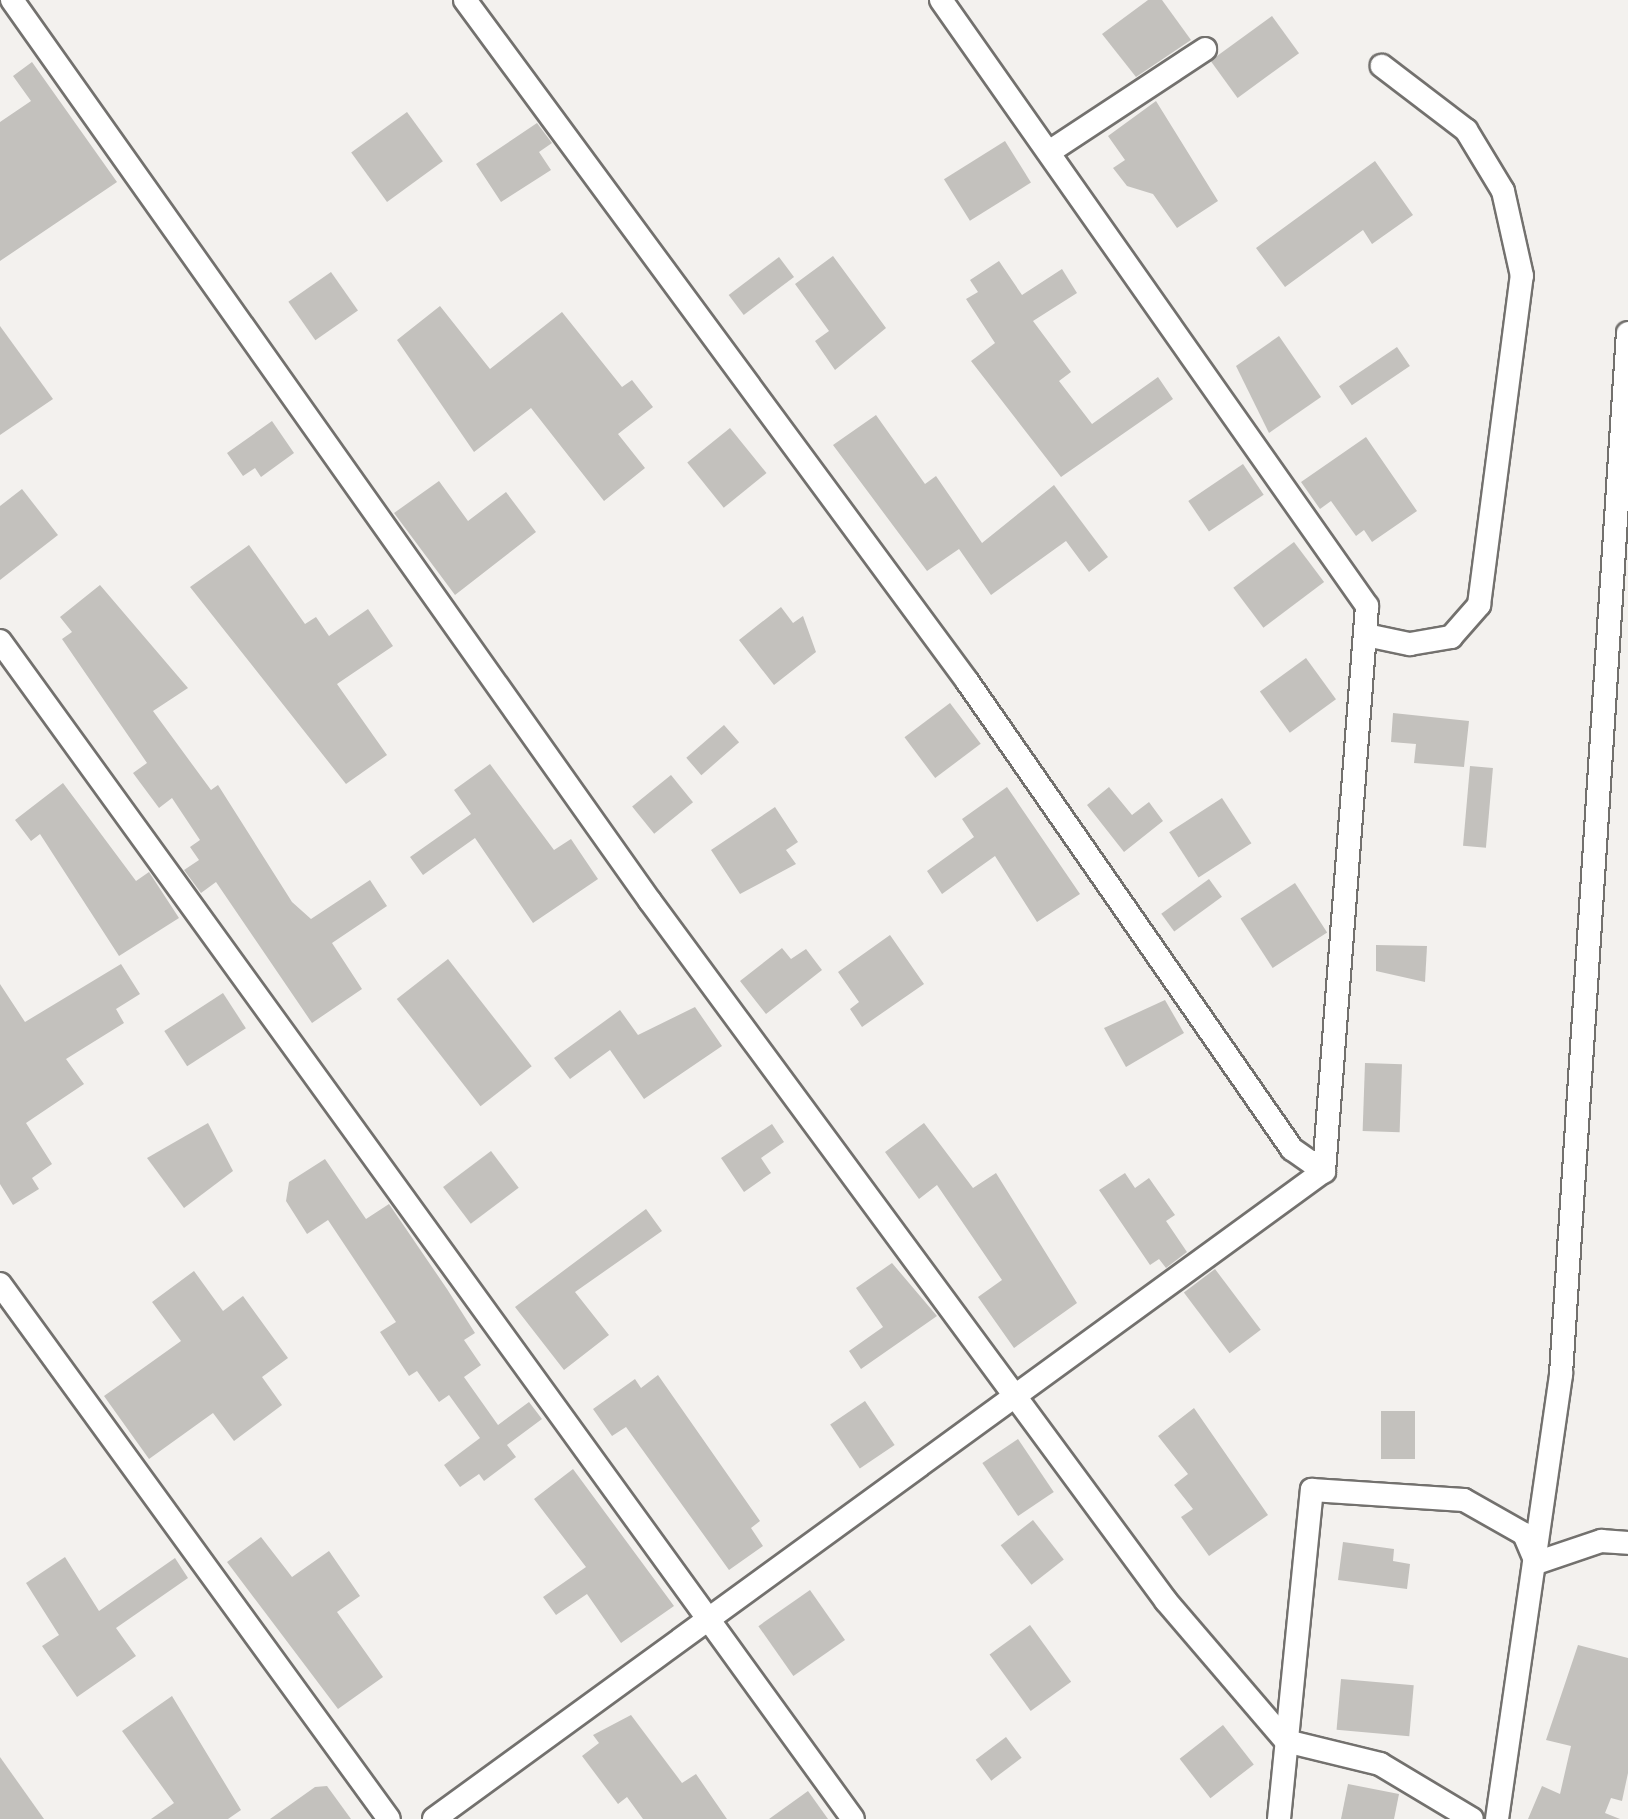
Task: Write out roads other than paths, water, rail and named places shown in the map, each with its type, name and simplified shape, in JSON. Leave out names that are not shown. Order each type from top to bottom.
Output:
[{"type":"street","points":[[12,0],[1009,1397],[1286,1741],[1380,1764],[1472,1819]]},
{"type":"street","points":[[465,0],[967,682],[1292,1150],[1324,1171]]},
{"type":"street","points":[[434,1819],[1324,1171],[1371,636],[1354,583],[940,0]]},
{"type":"street","points":[[1050,152],[1205,48]]},
{"type":"street","points":[[1371,636],[1410,644],[1451,636],[1480,605],[1522,276],[1503,190],[1466,130],[1382,66]]},
{"type":"street","points":[[1496,1819],[1561,1374],[1628,334]]},
{"type":"street","points":[[0,641],[712,1617],[852,1819]]},
{"type":"street","points":[[0,1284],[389,1819]]},
{"type":"street","points":[[1279,1819],[1312,1490],[1464,1500],[1524,1534],[1536,1563]]},
{"type":"street","points":[[1536,1563],[1601,1542],[1628,1544]]}]
